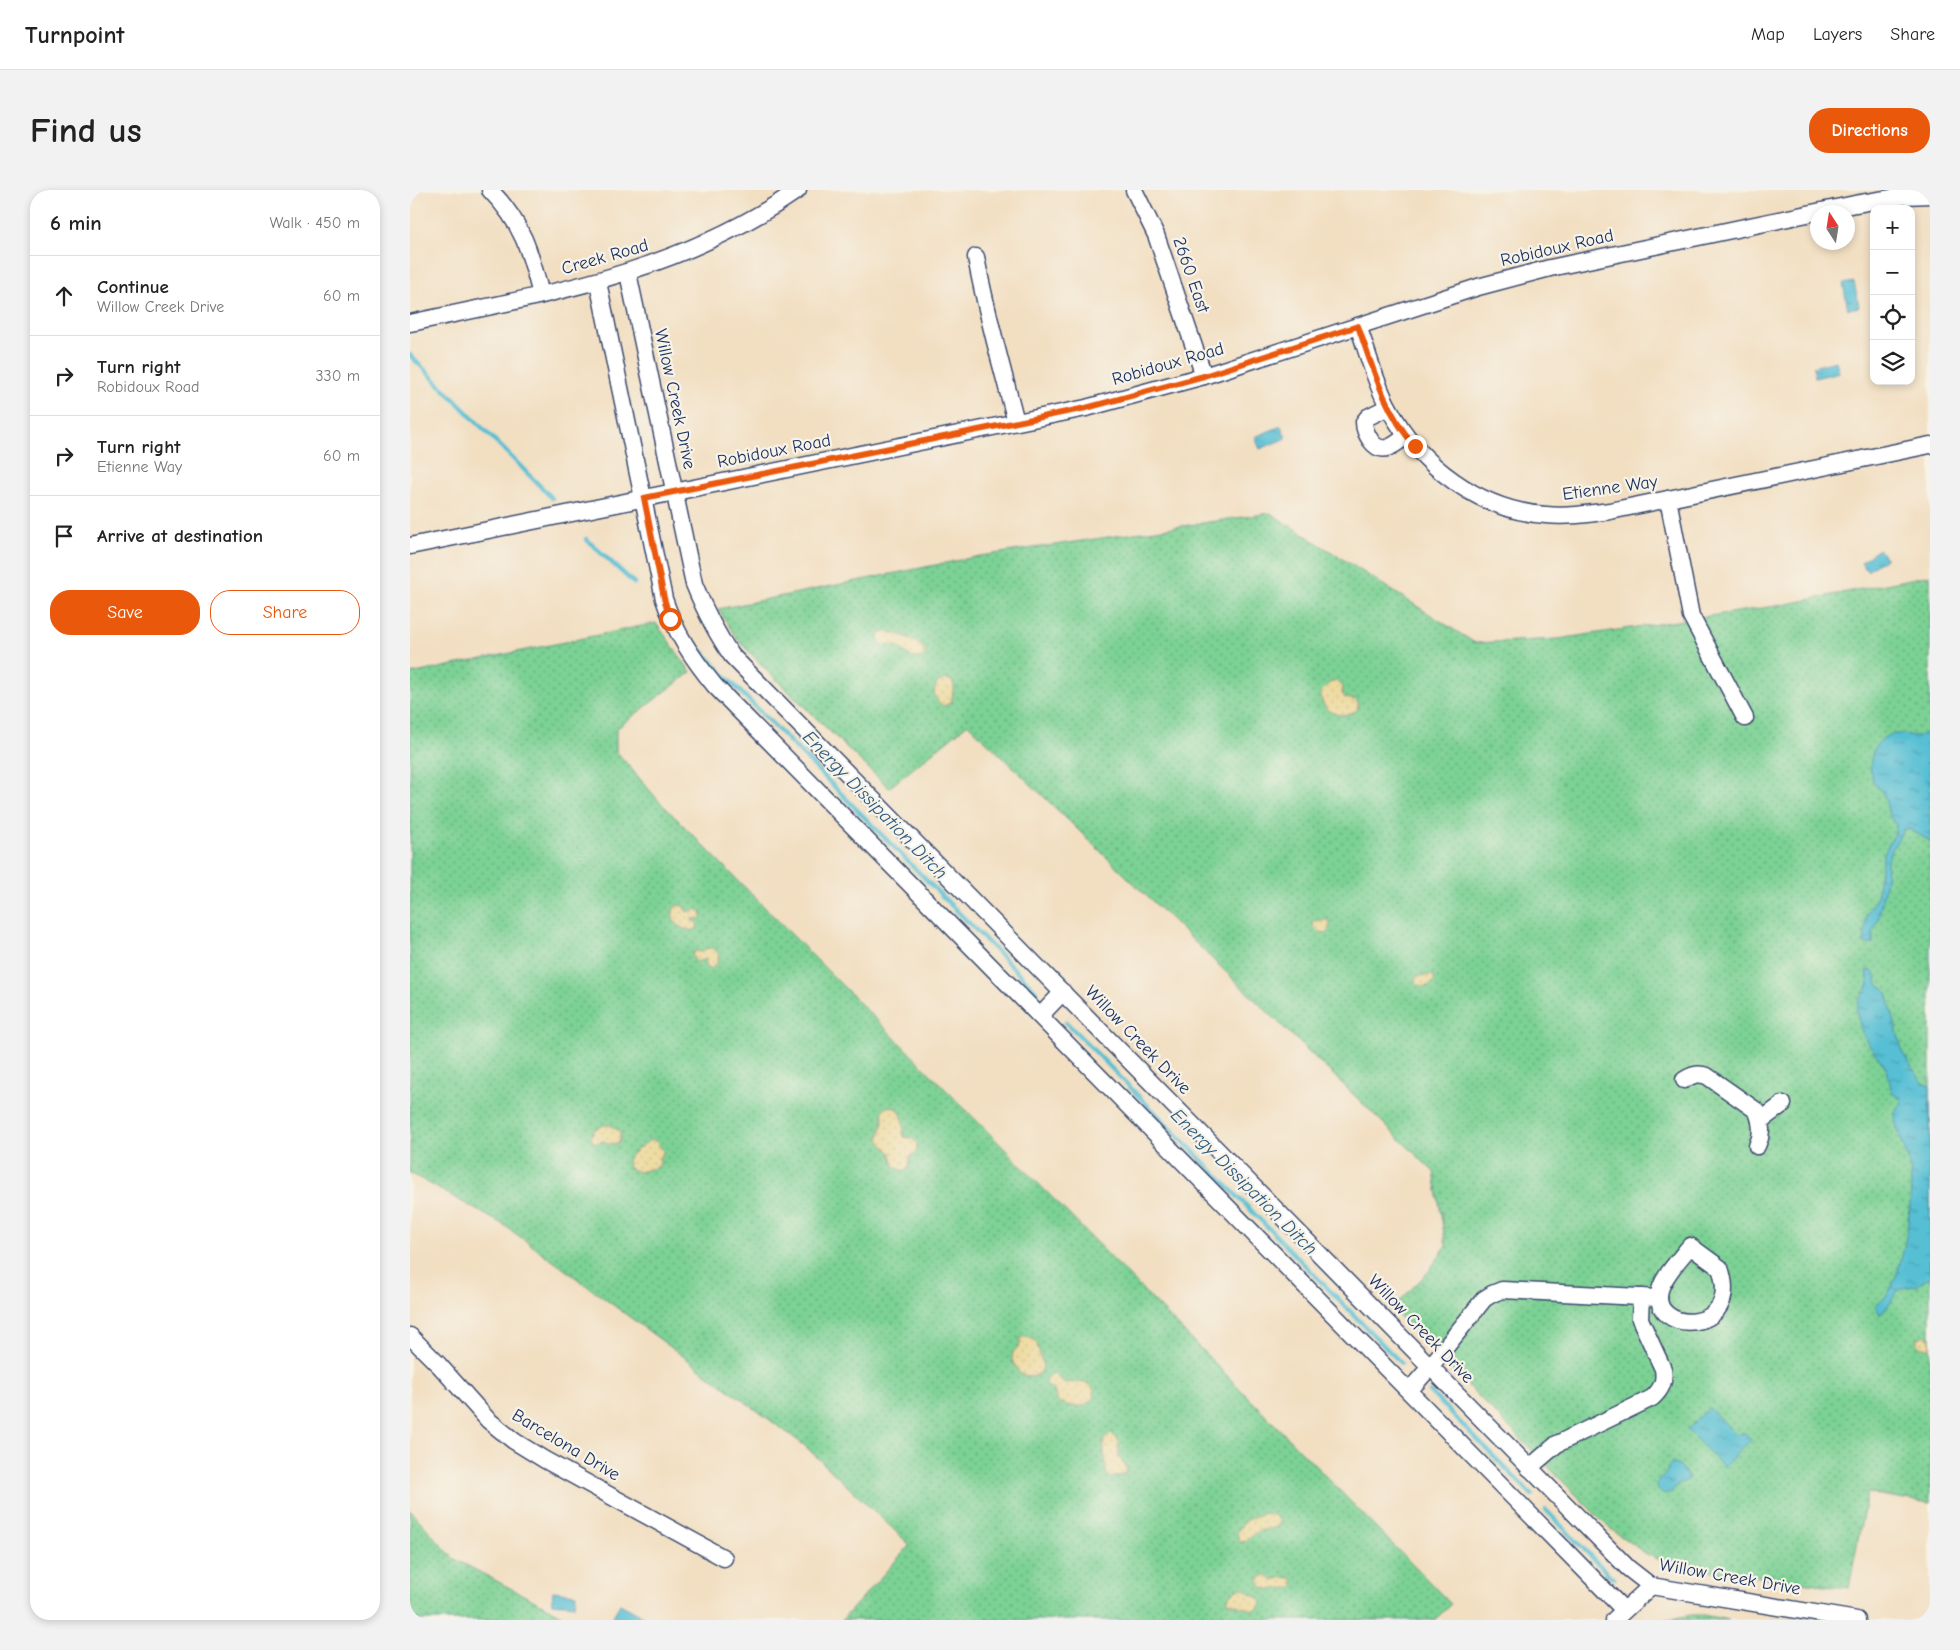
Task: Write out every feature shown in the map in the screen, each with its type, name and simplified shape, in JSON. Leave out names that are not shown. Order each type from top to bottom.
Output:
[{"type":"street","points":[[490,190],[511,214],[523,235],[532,258],[541,295]]},
{"type":"street","name":"Creek Road","points":[[410,322],[541,295],[628,273],[666,260],[728,232],[798,190]]},
{"type":"street","name":"2660 East","points":[[1134,190],[1156,235],[1204,376]]},
{"type":"street","name":"Robidoux Road","points":[[410,546],[1086,408],[1204,376],[1478,287],[1550,268],[1854,204],[1904,196],[1930,195]]},
{"type":"street","points":[[976,257],[986,309],[995,337],[1016,422]]},
{"type":"street","name":"Willow Creek Drive","points":[[628,273],[694,584],[705,612],[718,637],[732,656],[1628,1568],[1651,1586],[1857,1620]]},
{"type":"street","points":[[598,282],[664,598],[678,635],[694,661],[715,686],[1409,1390],[1619,1615],[1651,1586]]},
{"type":"street","name":"Etienne Way","points":[[1358,326],[1388,407],[1406,436],[1434,467],[1459,485],[1480,497],[1510,509],[1544,515],[1577,516],[1930,445]]},
{"type":"street","points":[[1388,407],[1368,417],[1364,422],[1366,434],[1375,446],[1380,449],[1394,446],[1406,436]]},
{"type":"street","points":[[1668,499],[1691,616],[1745,718]]},
{"type":"street","points":[[1040,1016],[1063,992]]},
{"type":"street","points":[[1684,1080],[1692,1075],[1707,1076],[1756,1112],[1760,1121],[1760,1138],[1756,1146]]},
{"type":"street","points":[[1760,1121],[1783,1104]]},
{"type":"street","points":[[1690,1246],[1720,1268],[1723,1285],[1722,1302],[1712,1317],[1703,1321],[1679,1321],[1665,1313],[1660,1306],[1659,1298],[1663,1283],[1690,1246]]},
{"type":"street","points":[[1409,1390],[1430,1367],[1484,1299],[1502,1290],[1659,1298]]},
{"type":"street","points":[[1529,1468],[1557,1444],[1652,1398],[1663,1386],[1663,1369],[1640,1319],[1640,1297]]},
{"type":"street","name":"Barcelona Drive","points":[[410,1336],[488,1420],[514,1440],[545,1460],[724,1558]]},
{"type":"green space","points":[[1270,513],[1475,643],[1558,639],[1782,605],[1930,575],[1930,1503],[1867,1493],[1849,1588],[1672,1566],[1645,1553],[1609,1528],[1392,1309],[1429,1271],[1446,1246],[1434,1172],[968,724],[889,788],[769,673],[737,639],[718,609],[980,556]]},
{"type":"green space","points":[[656,623],[691,672],[616,729],[616,751],[658,800],[986,1130],[1451,1604],[1435,1620],[842,1620],[910,1545],[804,1445],[504,1225],[410,1173],[410,674]]},
{"type":"green space","points":[[410,1510],[453,1558],[571,1620],[410,1620]]},
{"type":"green space","points":[[1703,1615],[1729,1620],[1663,1620]]},
{"type":"sand","points":[[888,632],[918,643],[925,651],[925,654],[921,658],[913,658],[897,646],[881,645],[878,637],[881,633]]},
{"type":"sand","points":[[944,679],[953,681],[954,687],[951,703],[943,706],[934,693],[937,683]]},
{"type":"sand","points":[[1336,681],[1343,686],[1342,693],[1345,698],[1356,700],[1358,704],[1358,709],[1352,713],[1340,715],[1324,706],[1321,692],[1331,682]]},
{"type":"sand","points":[[677,905],[683,906],[687,912],[696,909],[701,912],[702,916],[700,919],[691,919],[698,924],[697,929],[686,929],[677,924],[673,915]]},
{"type":"sand","points":[[1329,920],[1330,927],[1327,933],[1319,932],[1313,926],[1314,921]]},
{"type":"sand","points":[[707,948],[714,948],[719,955],[717,963],[711,969],[706,967],[706,959],[696,962],[692,955],[695,951],[702,952]]},
{"type":"sand","points":[[1433,975],[1435,981],[1430,985],[1422,987],[1415,982],[1416,976]]},
{"type":"sand","points":[[888,1106],[898,1109],[902,1117],[904,1137],[912,1138],[917,1143],[917,1152],[910,1157],[909,1168],[904,1171],[895,1167],[890,1152],[880,1142],[883,1120],[882,1112]]},
{"type":"sand","points":[[610,1125],[620,1132],[618,1144],[609,1144],[604,1141],[593,1142],[591,1137],[595,1129]]},
{"type":"sand","points":[[651,1140],[656,1141],[664,1152],[659,1158],[660,1163],[658,1167],[639,1172],[629,1168],[627,1160]]},
{"type":"sand","points":[[1925,1335],[1930,1338],[1930,1349],[1918,1345],[1918,1339]]},
{"type":"sand","points":[[1024,1337],[1035,1341],[1042,1363],[1041,1371],[1032,1377],[1020,1374],[1012,1360],[1013,1352],[1020,1346],[1020,1338]]},
{"type":"sand","points":[[1052,1374],[1065,1383],[1081,1382],[1090,1385],[1094,1390],[1093,1398],[1084,1406],[1060,1403],[1057,1401],[1054,1390],[1045,1385],[1046,1378]]},
{"type":"sand","points":[[1111,1434],[1118,1439],[1119,1457],[1127,1469],[1125,1474],[1111,1478],[1106,1473],[1104,1442],[1105,1438]]},
{"type":"sand","points":[[1265,1513],[1276,1516],[1279,1520],[1279,1525],[1275,1528],[1261,1530],[1247,1541],[1239,1542],[1237,1533],[1242,1525],[1252,1517]]},
{"type":"sand","points":[[1266,1575],[1274,1580],[1284,1577],[1292,1578],[1294,1586],[1290,1588],[1266,1589],[1259,1582],[1261,1577]]},
{"type":"sand","points":[[1243,1588],[1259,1597],[1261,1603],[1258,1609],[1252,1610],[1228,1602],[1228,1598],[1236,1590]]},
{"type":"water","points":[[1854,282],[1859,307],[1848,309],[1843,284]]},
{"type":"water","points":[[1836,361],[1839,372],[1815,378],[1813,367]]},
{"type":"water","points":[[1281,426],[1286,438],[1260,449],[1255,437]]},
{"type":"water","points":[[1879,549],[1886,558],[1867,571],[1861,562]]},
{"type":"water","points":[[1930,731],[1930,841],[1909,829],[1904,829],[1887,861],[1886,880],[1879,916],[1873,933],[1873,944],[1864,944],[1866,916],[1877,896],[1883,855],[1895,833],[1896,824],[1890,818],[1883,793],[1873,781],[1871,758],[1877,744],[1889,735],[1917,736]]},
{"type":"water","points":[[1867,970],[1873,971],[1878,984],[1887,993],[1903,1054],[1923,1083],[1930,1088],[1930,1104],[1928,1105],[1930,1106],[1930,1277],[1917,1285],[1899,1289],[1880,1315],[1876,1305],[1886,1297],[1894,1282],[1905,1242],[1911,1181],[1909,1161],[1896,1122],[1895,1112],[1902,1103],[1901,1099],[1892,1093],[1887,1069],[1862,1032],[1856,1011],[1860,999],[1869,985]]},
{"type":"water","points":[[1709,1408],[1736,1434],[1745,1433],[1751,1439],[1724,1467],[1687,1430]]},
{"type":"water","points":[[1672,1462],[1683,1469],[1689,1479],[1675,1487],[1672,1492],[1663,1494],[1658,1490],[1657,1482],[1664,1476]]},
{"type":"water","points":[[553,1591],[576,1594],[575,1605],[552,1603]]},
{"type":"water","points":[[620,1604],[644,1617],[643,1620],[622,1620],[613,1616]]},
{"type":"waterway","name":"Energy Dissipation Ditch","points":[[410,355],[552,498]]},
{"type":"waterway","name":"Energy Dissipation Ditch","points":[[586,539],[634,583]]},
{"type":"waterway","name":"Energy Dissipation Ditch","points":[[692,640],[724,675],[1037,992]]},
{"type":"waterway","name":"Energy Dissipation Ditch","points":[[1066,1022],[1401,1363]]},
{"type":"waterway","name":"Energy Dissipation Ditch","points":[[1430,1392],[1532,1495]]},
{"type":"waterway","name":"Energy Dissipation Ditch","points":[[1546,1510],[1614,1578]]},
{"type":"route","points":[[670,619],[644,498],[1086,408],[1204,376],[1358,326],[1388,407],[1406,436],[1415,446]]}]
